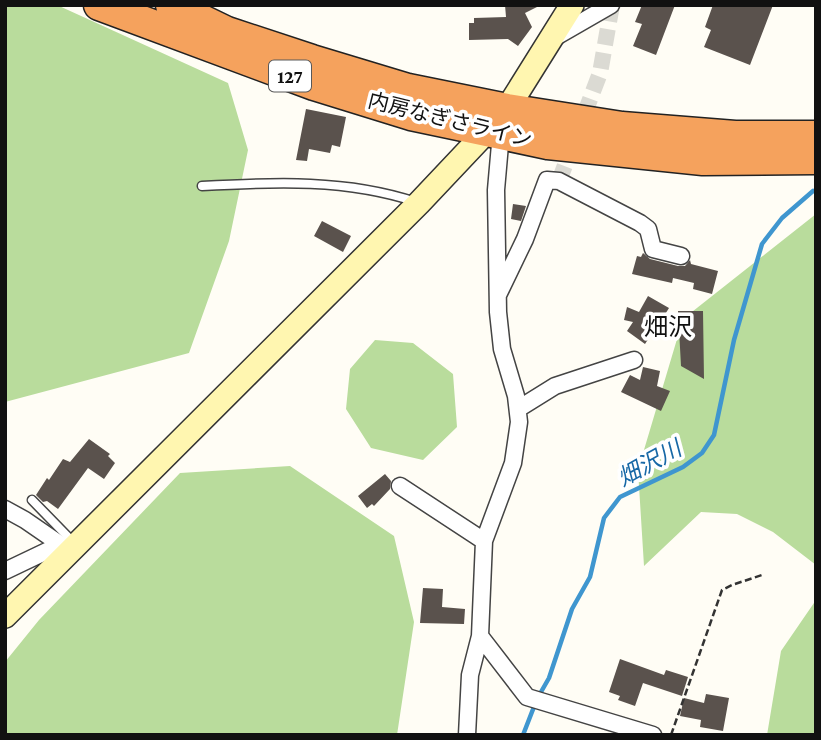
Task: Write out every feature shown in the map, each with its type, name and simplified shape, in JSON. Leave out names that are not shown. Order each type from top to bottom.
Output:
[{"type":"highway","name":"内房なぎさライン","points":[[99,5],[314,85],[411,115],[498,124],[622,127],[735,136],[816,136]]},
{"type":"highway","name":"内房なぎさライン","points":[[171,5],[227,32],[408,89],[548,144],[703,160],[816,159]]},
{"type":"street","points":[[5,616],[498,124],[572,5]]},
{"type":"street","points":[[551,40],[611,5]]},
{"type":"street","points":[[467,735],[470,675],[480,636],[484,541],[513,463],[519,422],[502,349],[497,297],[498,124]]},
{"type":"street","points":[[497,297],[525,239],[547,180],[559,181],[640,223],[648,229],[653,249],[681,256]]},
{"type":"street","points":[[518,409],[555,386],[634,360]]},
{"type":"street","points":[[400,486],[484,541]]},
{"type":"street","points":[[5,509],[71,550]]},
{"type":"street","points":[[5,571],[54,548],[71,550]]},
{"type":"street","points":[[480,636],[527,697],[564,706],[642,733]]},
{"type":"lane","points":[[202,186],[297,182],[384,191],[419,203]]},
{"type":"lane","points":[[32,500],[71,550]]},
{"type":"path","points":[[671,735],[722,590],[762,575]]},
{"type":"green space","points":[[5,5],[57,5],[228,83],[248,150],[229,241],[189,353],[5,402]]},
{"type":"green space","points":[[816,214],[816,565],[773,532],[737,514],[701,512],[644,566],[638,470],[683,319]]},
{"type":"green space","points":[[375,340],[413,343],[453,374],[457,427],[423,460],[371,448],[346,409],[350,369]]},
{"type":"green space","points":[[290,466],[394,536],[414,622],[397,735],[5,735],[5,662],[39,620],[180,473]]},
{"type":"green space","points":[[816,600],[816,735],[767,735],[781,651]]},
{"type":"building","points":[[505,5],[541,5],[525,13],[532,27],[518,46],[508,39],[469,40],[469,23],[474,23],[474,18],[506,17]]},
{"type":"building","points":[[642,5],[675,5],[656,55],[633,46],[642,24],[635,22]]},
{"type":"building","points":[[713,5],[773,5],[750,65],[704,47],[711,30],[705,27]]},
{"type":"building","points":[[306,109],[346,117],[340,147],[332,145],[330,153],[309,149],[307,161],[296,160]]},
{"type":"building","points":[[513,204],[526,206],[521,221],[511,219]]},
{"type":"building","points":[[322,221],[351,236],[343,252],[314,236]]},
{"type":"building","points":[[643,253],[650,259],[678,266],[685,266],[690,260],[691,264],[718,271],[712,294],[693,289],[694,283],[673,278],[672,283],[632,274],[637,256],[641,257]]},
{"type":"building","points":[[648,296],[669,308],[659,324],[661,328],[656,327],[645,344],[627,331],[633,322],[624,320],[627,307],[639,312]]},
{"type":"building","points":[[678,311],[703,311],[704,379],[681,366]]},
{"type":"building","points":[[643,367],[660,371],[657,386],[670,391],[661,411],[621,392],[630,375],[640,380]]},
{"type":"building","points":[[89,439],[110,454],[108,456],[115,463],[104,479],[88,468],[58,509],[47,501],[43,502],[36,495],[47,478],[49,480],[63,459],[70,462]]},
{"type":"building","points":[[385,474],[391,481],[390,489],[374,506],[372,504],[367,508],[358,496]]},
{"type":"building","points":[[423,588],[443,589],[442,607],[465,609],[464,624],[420,623]]},
{"type":"building","points":[[620,659],[664,675],[666,670],[688,677],[682,696],[643,683],[635,706],[618,700],[620,696],[609,692]]},
{"type":"building","points":[[706,694],[729,698],[723,731],[700,727],[701,720],[680,716],[684,698],[704,703]]},
{"type":"waterway","name":"畑沢川","points":[[523,735],[537,699],[549,678],[572,609],[590,577],[604,518],[620,497],[683,467],[702,453],[714,435],[734,340],[762,244],[782,218],[813,191]]},
{"type":"tunnel","points":[[559,181],[600,73],[612,5]]},
{"type":"district","name":"畑沢","points":[[668,327]]}]
